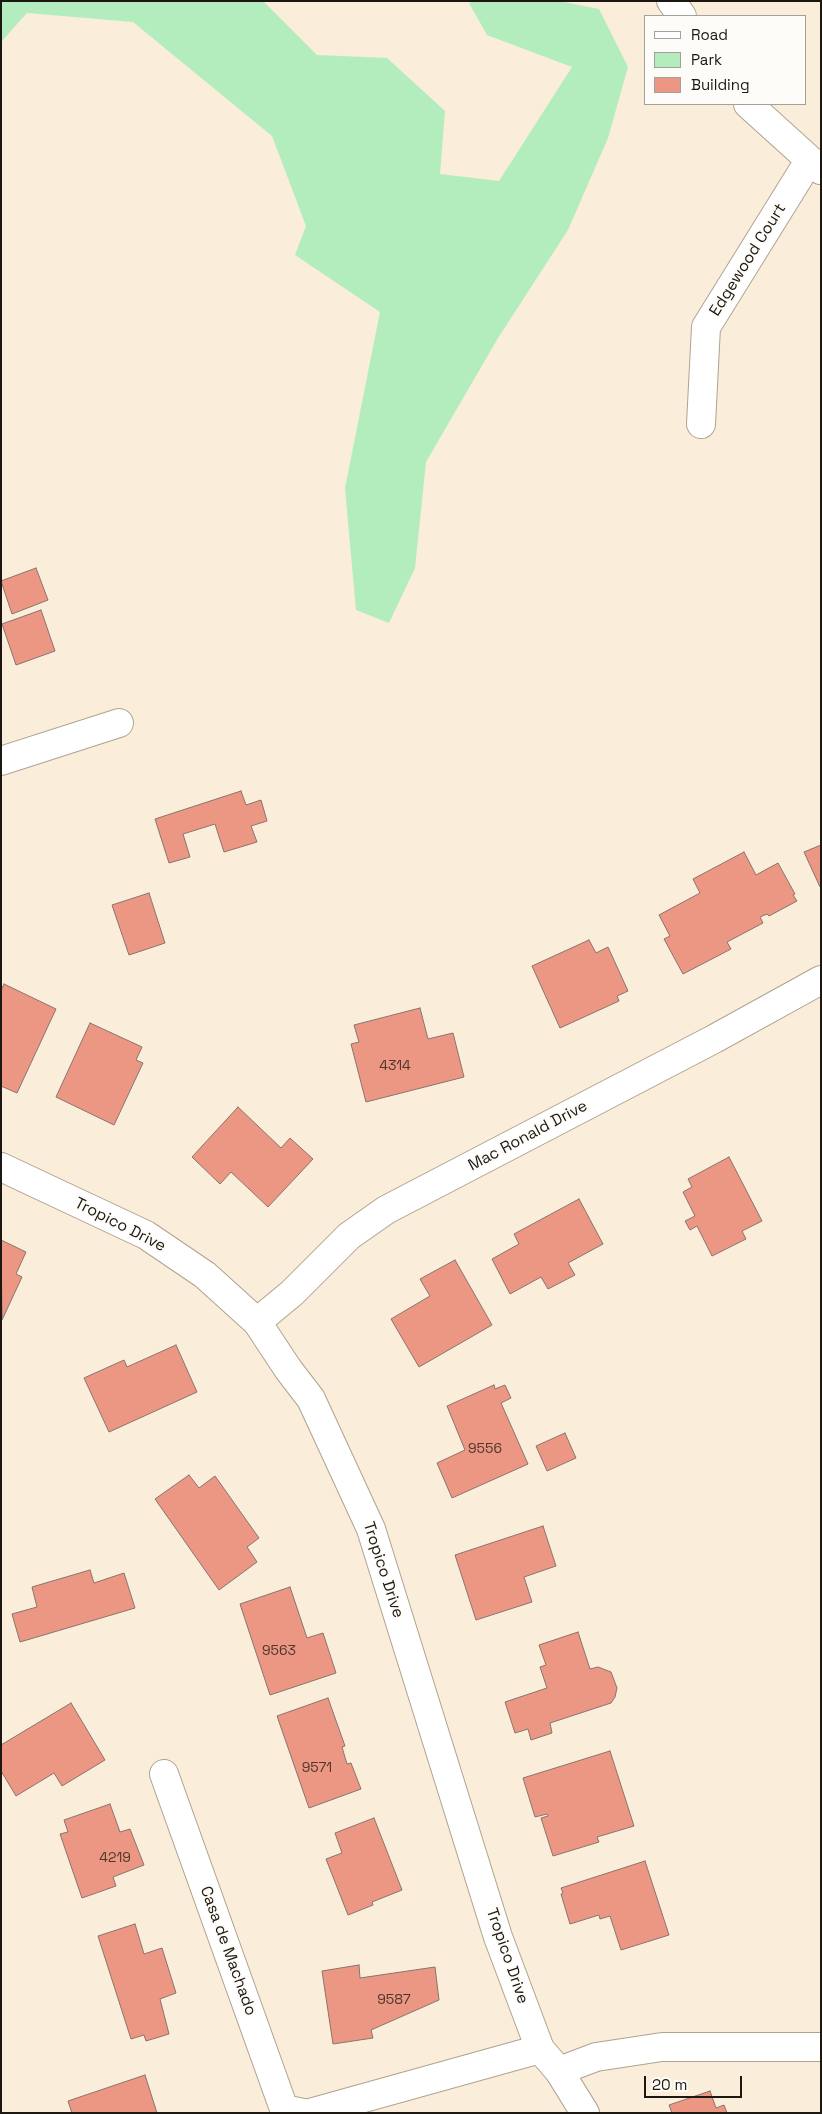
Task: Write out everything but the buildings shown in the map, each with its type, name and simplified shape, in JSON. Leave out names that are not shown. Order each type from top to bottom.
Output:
[{"type":"street","points":[[671,1],[681,15]]},
{"type":"street","points":[[749,105],[815,166]]},
{"type":"street","name":"Edgewood Court","points":[[701,424],[706,327],[815,166]]},
{"type":"street","points":[[1,761],[119,723]]},
{"type":"street","name":"Mac Ronald Drive","points":[[258,1322],[292,1293],[349,1236],[386,1210],[714,1039],[821,980]]},
{"type":"street","name":"Tropico Drive","points":[[1,1167],[146,1235],[205,1275],[258,1322],[288,1369],[311,1399],[371,1529],[498,1937],[540,2049],[559,2072],[585,2113]]},
{"type":"street","name":"Casa de Machado","points":[[164,1774],[284,2109],[303,2113]]},
{"type":"street","points":[[559,2072],[596,2057],[662,2047],[821,2047]]},
{"type":"street","points":[[310,2113],[540,2049]]},
{"type":"green space","points":[[1,1],[263,1],[317,55],[387,58],[445,111],[440,174],[499,181],[572,67],[487,35],[469,3],[473,1],[559,1],[599,9],[628,67],[608,138],[568,230],[498,338],[426,462],[415,568],[389,623],[356,610],[345,488],[380,312],[295,255],[306,226],[272,136],[133,22],[27,13],[1,42]]}]
